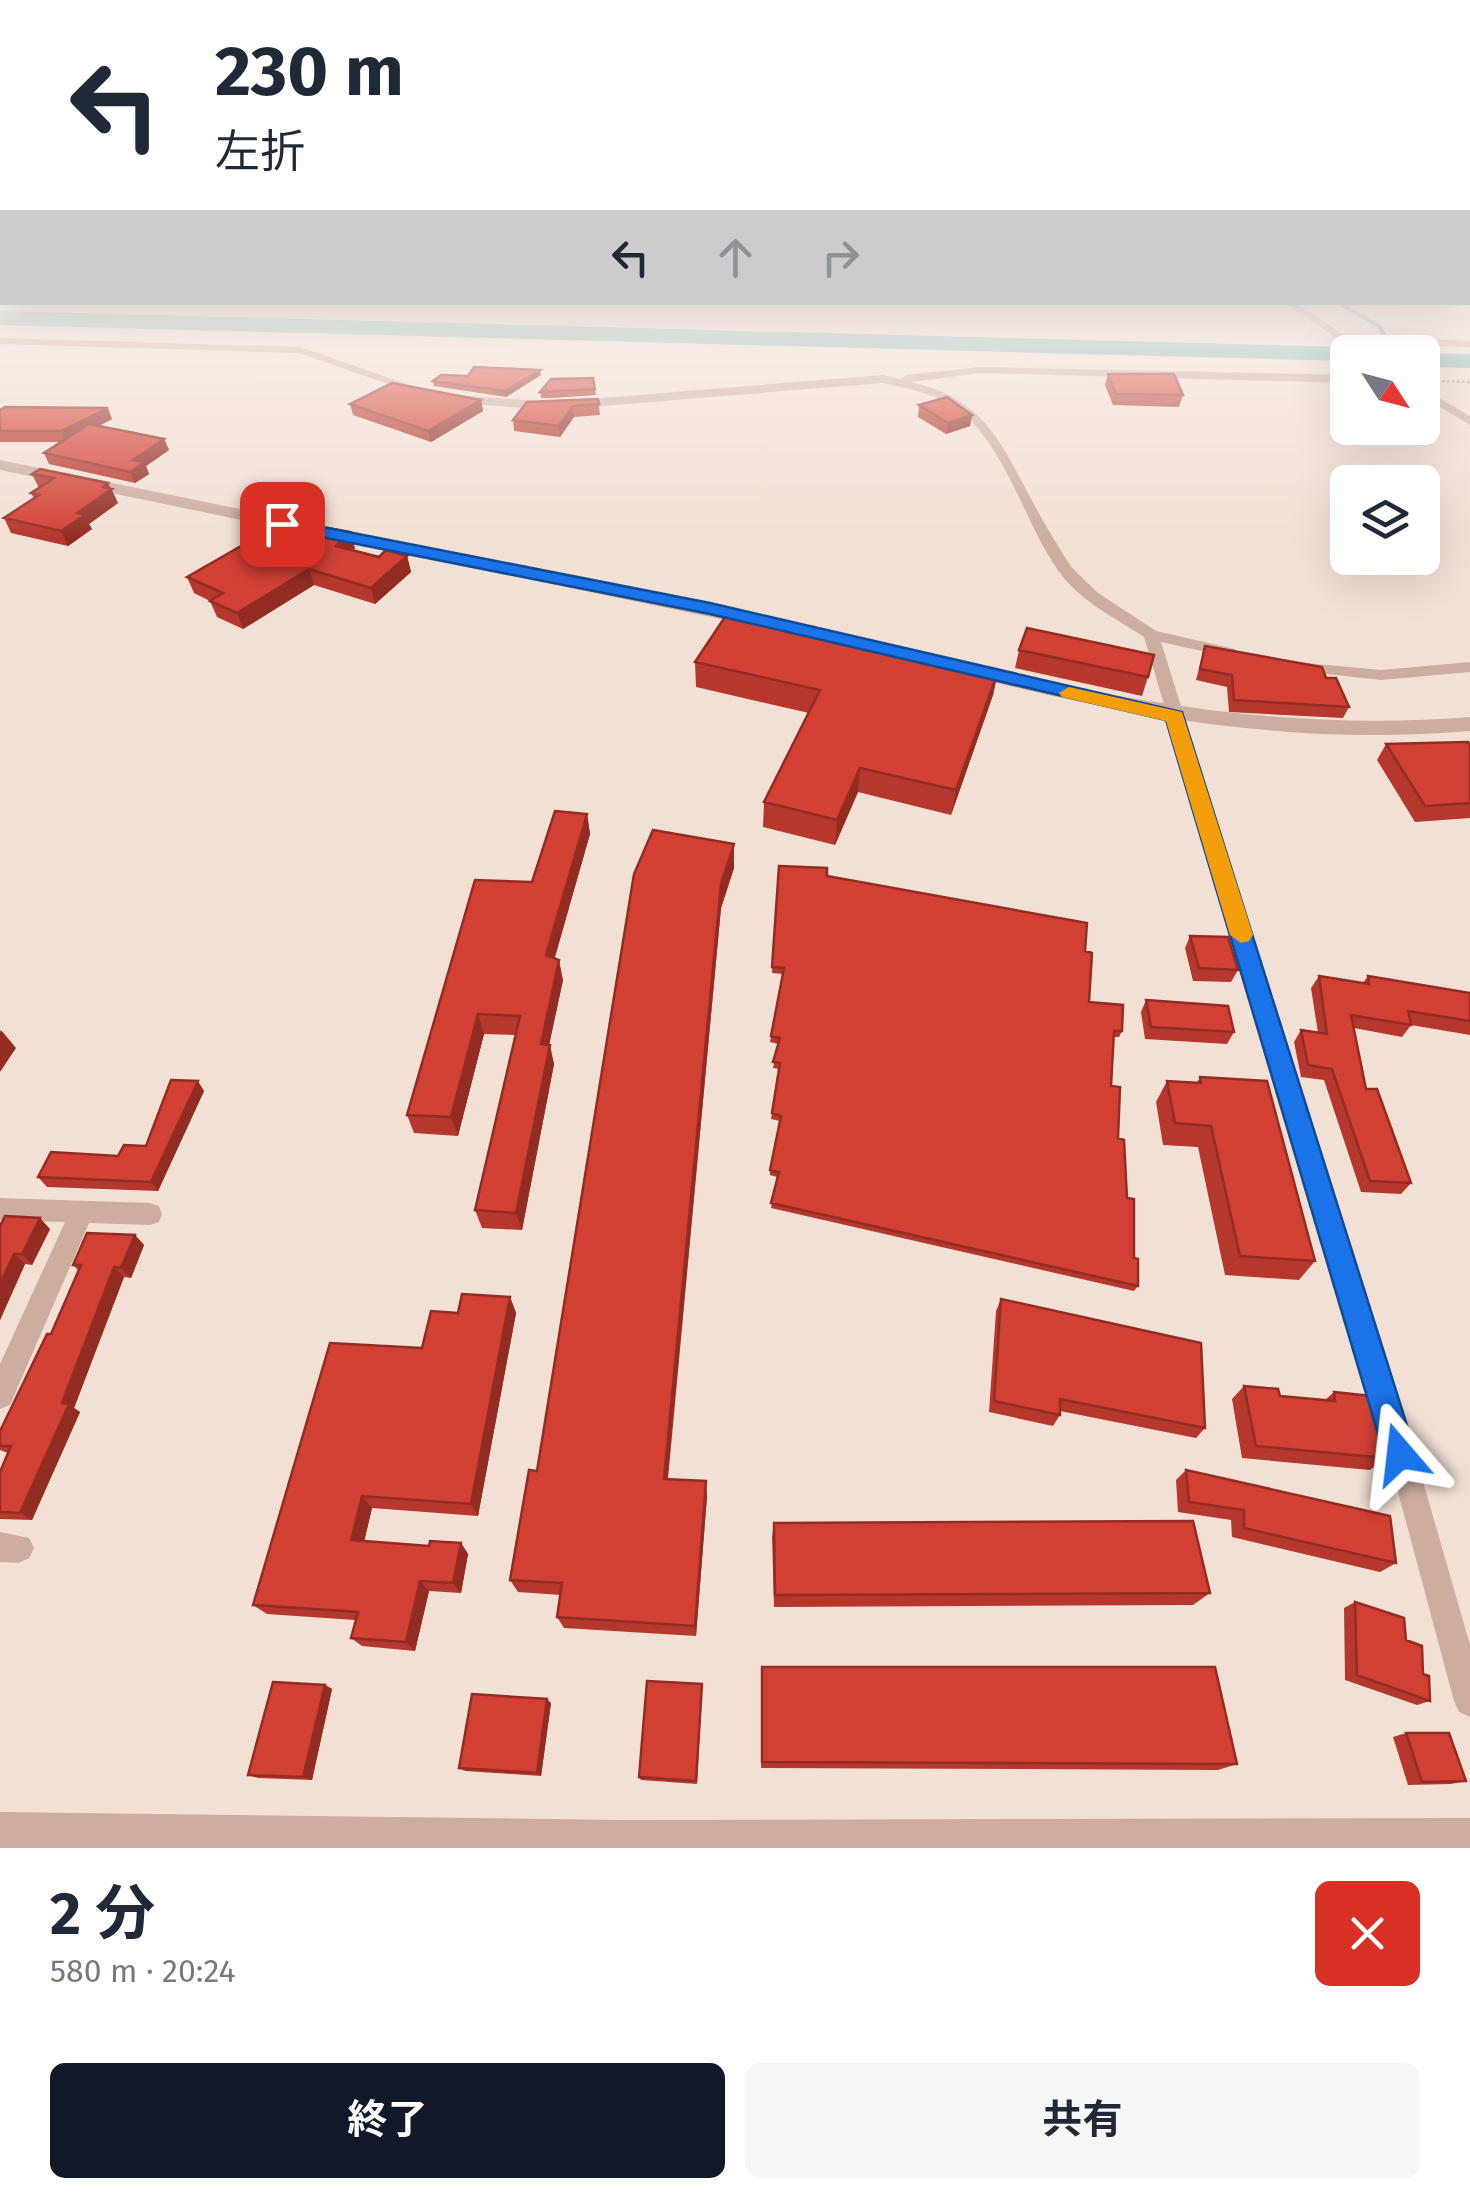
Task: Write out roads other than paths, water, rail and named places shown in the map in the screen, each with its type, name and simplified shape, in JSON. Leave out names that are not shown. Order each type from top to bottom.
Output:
[{"type":"street","points":[[351,367],[424,392],[490,404],[552,406],[894,381],[980,370],[1330,379]]},
{"type":"street","points":[[894,381],[947,396],[971,410],[989,428],[1036,523],[1074,580],[1151,635],[1244,656]]},
{"type":"street","points":[[1440,402],[1470,420]]},
{"type":"street","points":[[0,466],[807,632]]},
{"type":"street","points":[[1151,635],[1412,1492],[1470,1702]]},
{"type":"street","points":[[942,664],[1175,716],[1301,732],[1399,732],[1470,724]]},
{"type":"street","points":[[1282,664],[1382,676],[1470,667]]},
{"type":"street","points":[[0,1209],[150,1214]]},
{"type":"street","points":[[0,1395],[81,1213]]},
{"type":"street","points":[[0,1833],[82,1841],[621,1844],[1470,1839]]}]
